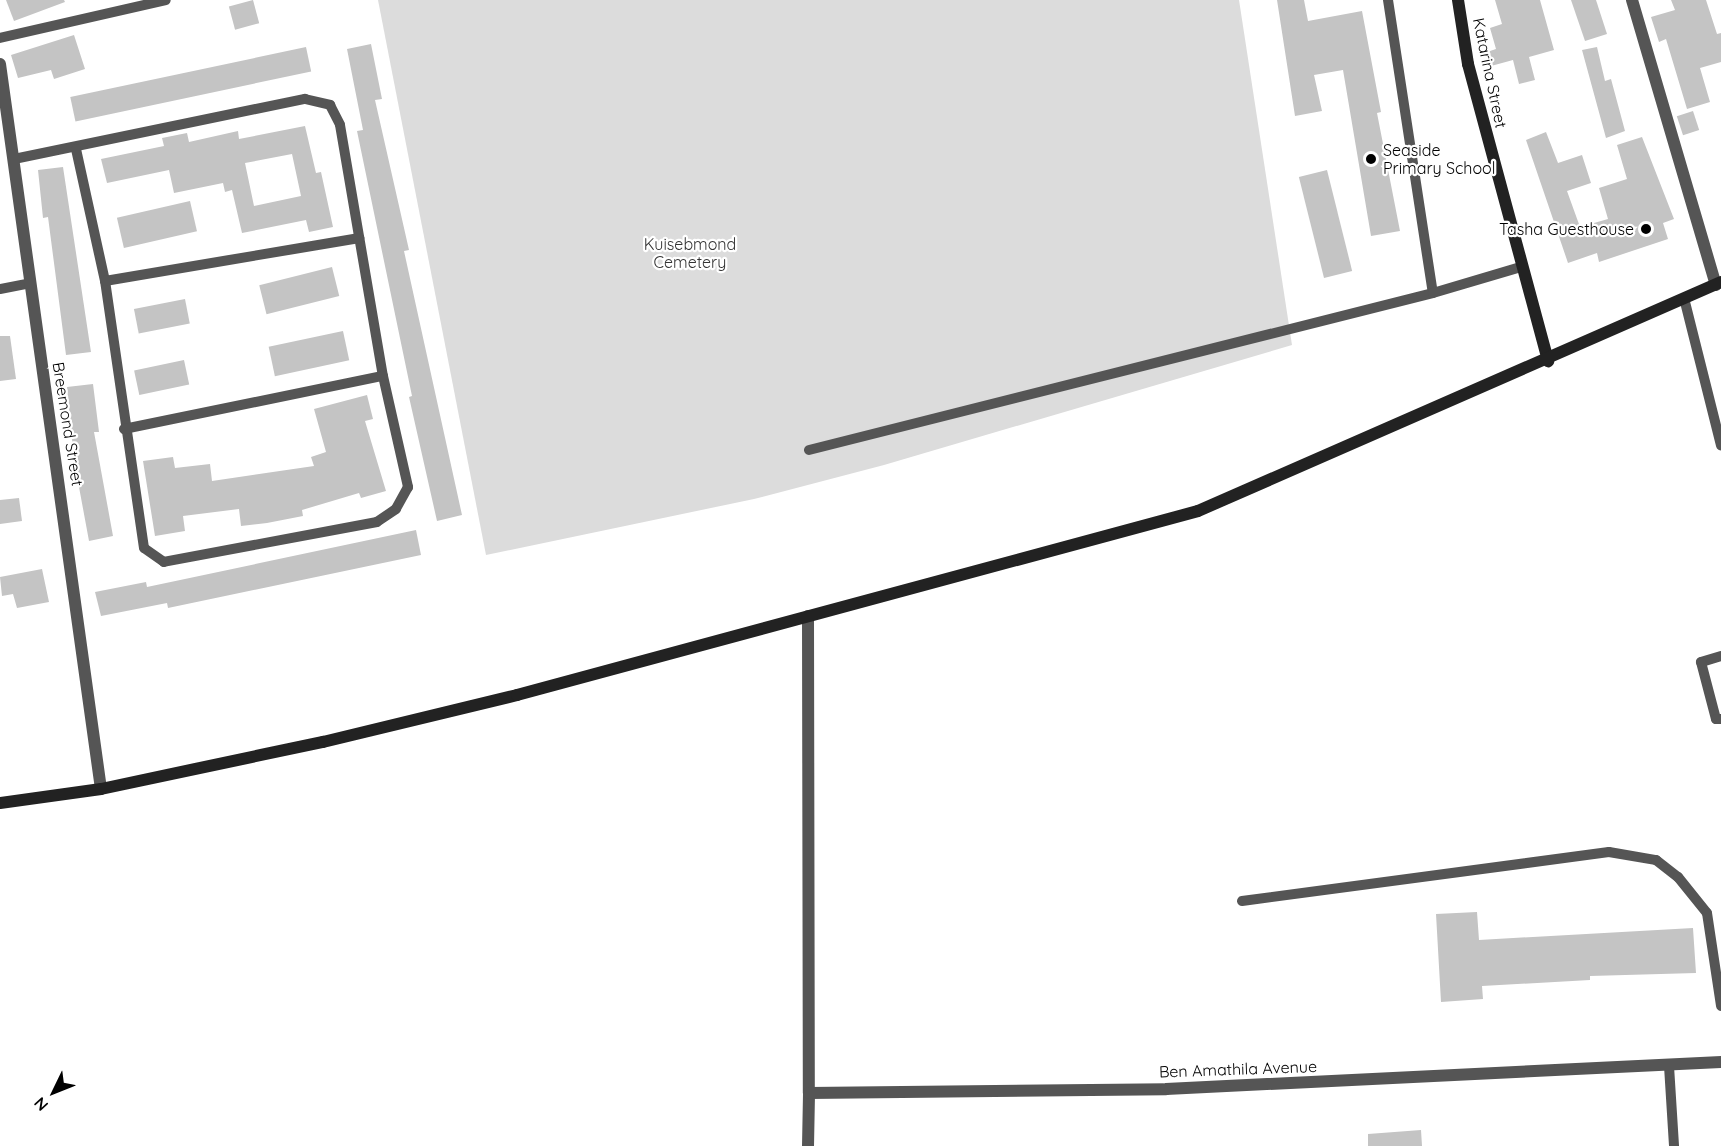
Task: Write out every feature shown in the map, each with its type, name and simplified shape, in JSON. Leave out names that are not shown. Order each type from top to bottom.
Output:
[{"type":"street","name":"Katarina Street","points":[[1458,0],[1468,64],[1548,362]]},
{"type":"street","points":[[0,803],[102,789],[323,742],[517,695],[1198,511],[1548,362],[1718,283],[1632,0]]},
{"type":"street","name":"Breemond Street","points":[[0,64],[102,789]]},
{"type":"street","points":[[808,616],[808,1146]]},
{"type":"street","name":"Ben Amathila Avenue","points":[[809,1093],[1166,1089],[1721,1062]]},
{"type":"lane","points":[[0,38],[166,0]]},
{"type":"lane","points":[[1389,0],[1433,293]]},
{"type":"lane","points":[[14,159],[76,149],[305,99],[330,105],[340,124],[383,376],[408,487],[396,509],[377,522],[164,562],[155,559],[144,548],[124,429],[105,281],[76,149]]},
{"type":"lane","points":[[105,281],[359,238]]},
{"type":"lane","points":[[809,450],[1433,293],[1521,267]]},
{"type":"lane","points":[[0,289],[30,283]]},
{"type":"lane","points":[[1684,298],[1721,445]]},
{"type":"lane","points":[[124,429],[383,376]]},
{"type":"lane","points":[[1721,656],[1701,662],[1716,719],[1721,719]]},
{"type":"lane","points":[[1242,901],[1610,852],[1656,860],[1678,877],[1707,914],[1721,1006]]},
{"type":"lane","points":[[1669,1066],[1674,1146]]},
{"type":"green space","name":"Kuisebmond Cemetery","points":[[378,0],[1239,0],[1292,345],[884,465],[754,499],[486,555]]},
{"type":"building","points":[[6,0],[64,0],[65,2],[14,21]]},
{"type":"building","points":[[253,0],[259,23],[235,30],[229,6]]},
{"type":"building","points":[[1277,0],[1304,0],[1308,21],[1362,11],[1381,112],[1377,113],[1400,231],[1371,236],[1343,70],[1314,75],[1322,111],[1295,116]]},
{"type":"building","points":[[1495,0],[1540,0],[1554,50],[1529,57],[1535,80],[1519,84],[1513,60],[1491,66],[1487,52],[1496,49],[1490,28],[1502,24]]},
{"type":"building","points":[[1571,0],[1596,0],[1607,34],[1585,41]]},
{"type":"building","points":[[1671,0],[1706,0],[1717,34],[1721,33],[1721,62],[1700,68],[1710,102],[1687,109],[1666,39],[1659,42],[1651,17],[1675,10]]},
{"type":"building","points":[[74,35],[85,69],[54,79],[51,70],[18,78],[11,55]]},
{"type":"building","points":[[371,44],[382,99],[375,100],[409,250],[404,251],[462,515],[437,521],[409,397],[412,396],[357,131],[363,130],[347,49]]},
{"type":"building","points":[[306,47],[311,71],[75,122],[70,97]]},
{"type":"building","points":[[1597,47],[1605,81],[1611,79],[1625,131],[1606,138],[1582,50]]},
{"type":"building","points":[[1693,111],[1699,130],[1683,135],[1677,116]]},
{"type":"building","points":[[305,126],[316,173],[321,172],[333,227],[309,232],[306,220],[242,233],[232,190],[225,192],[223,183],[174,193],[169,170],[107,183],[101,159],[164,146],[162,138],[187,133],[189,142],[238,131],[239,139]],"holes":[[[292,154],[301,196],[254,206],[245,163]]]},
{"type":"building","points":[[1546,132],[1558,163],[1582,155],[1591,183],[1567,191],[1580,227],[1608,219],[1599,188],[1627,179],[1617,145],[1642,137],[1674,219],[1663,223],[1668,239],[1599,262],[1597,253],[1568,263],[1526,140]]},
{"type":"building","points":[[63,167],[91,352],[66,355],[48,217],[43,218],[38,170]]},
{"type":"building","points":[[1327,170],[1352,271],[1324,278],[1299,177]]},
{"type":"building","points":[[190,201],[197,231],[124,248],[117,218]]},
{"type":"building","points":[[332,267],[339,296],[266,314],[259,285]]},
{"type":"building","points":[[185,299],[190,324],[139,333],[134,309]]},
{"type":"building","points":[[343,331],[349,360],[275,376],[269,347]]},
{"type":"building","points":[[0,336],[10,336],[16,379],[0,381]]},
{"type":"building","points":[[184,360],[189,384],[139,395],[134,371]]},
{"type":"building","points":[[93,384],[99,432],[94,432],[113,536],[89,541],[74,460],[67,387]]},
{"type":"building","points":[[367,395],[373,419],[365,421],[386,491],[361,498],[359,493],[302,510],[303,516],[267,523],[241,526],[239,509],[183,516],[185,531],[155,536],[143,461],[173,457],[175,468],[210,464],[212,481],[314,466],[311,457],[326,452],[314,409]]},
{"type":"building","points":[[19,498],[22,521],[0,524],[0,500]]},
{"type":"building","points":[[416,530],[421,555],[168,608],[167,603],[101,616],[95,592],[146,582],[147,587]]},
{"type":"building","points":[[42,569],[49,602],[17,608],[13,594],[2,596],[0,577]]},
{"type":"building","points":[[1477,912],[1479,940],[1693,928],[1696,973],[1590,976],[1590,980],[1482,986],[1483,999],[1441,1002],[1436,914]]},
{"type":"building","points":[[1421,1130],[1422,1146],[1368,1146],[1368,1134]]},
{"type":"place","name":"Seaside Primary School","points":[[1371,159]]},
{"type":"place","name":"Tasha Guesthouse","points":[[1646,229]]}]
